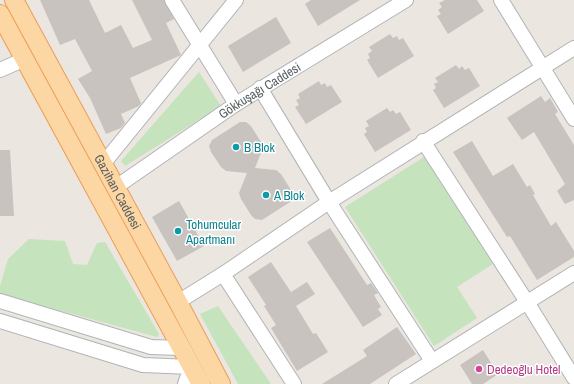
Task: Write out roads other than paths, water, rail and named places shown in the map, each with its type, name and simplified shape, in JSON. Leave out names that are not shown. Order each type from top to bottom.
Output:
[{"type":"main road","name":"Gazihan Caddesi","points":[[14,0],[221,384]]},
{"type":"main road","name":"Gazihan Caddesi","points":[[0,14],[201,384]]},
{"type":"street","points":[[172,0],[236,104]]},
{"type":"street","points":[[103,164],[236,0]]},
{"type":"street","name":"Gökkuşağı Caddesi","points":[[116,188],[260,88],[406,0]]},
{"type":"street","points":[[501,0],[574,119]]},
{"type":"street","points":[[178,302],[223,274],[424,141],[574,48]]},
{"type":"street","points":[[0,70],[25,59]]},
{"type":"street","points":[[260,88],[330,202],[432,361]]},
{"type":"street","points":[[424,141],[528,302],[574,378]]},
{"type":"street","points":[[396,384],[574,273]]},
{"type":"street","points":[[223,274],[294,384]]},
{"type":"street","points":[[0,301],[151,347],[181,348]]},
{"type":"street","points":[[0,321],[143,365],[191,367],[185,384]]},
{"type":"place","name":"B Blok","points":[[236,147]]},
{"type":"place","name":"A Blok","points":[[266,195]]},
{"type":"place","name":"Tohumcular Apartmanı","points":[[178,231]]},
{"type":"place","name":"Dedeoğlu Hotel","points":[[479,369]]}]
